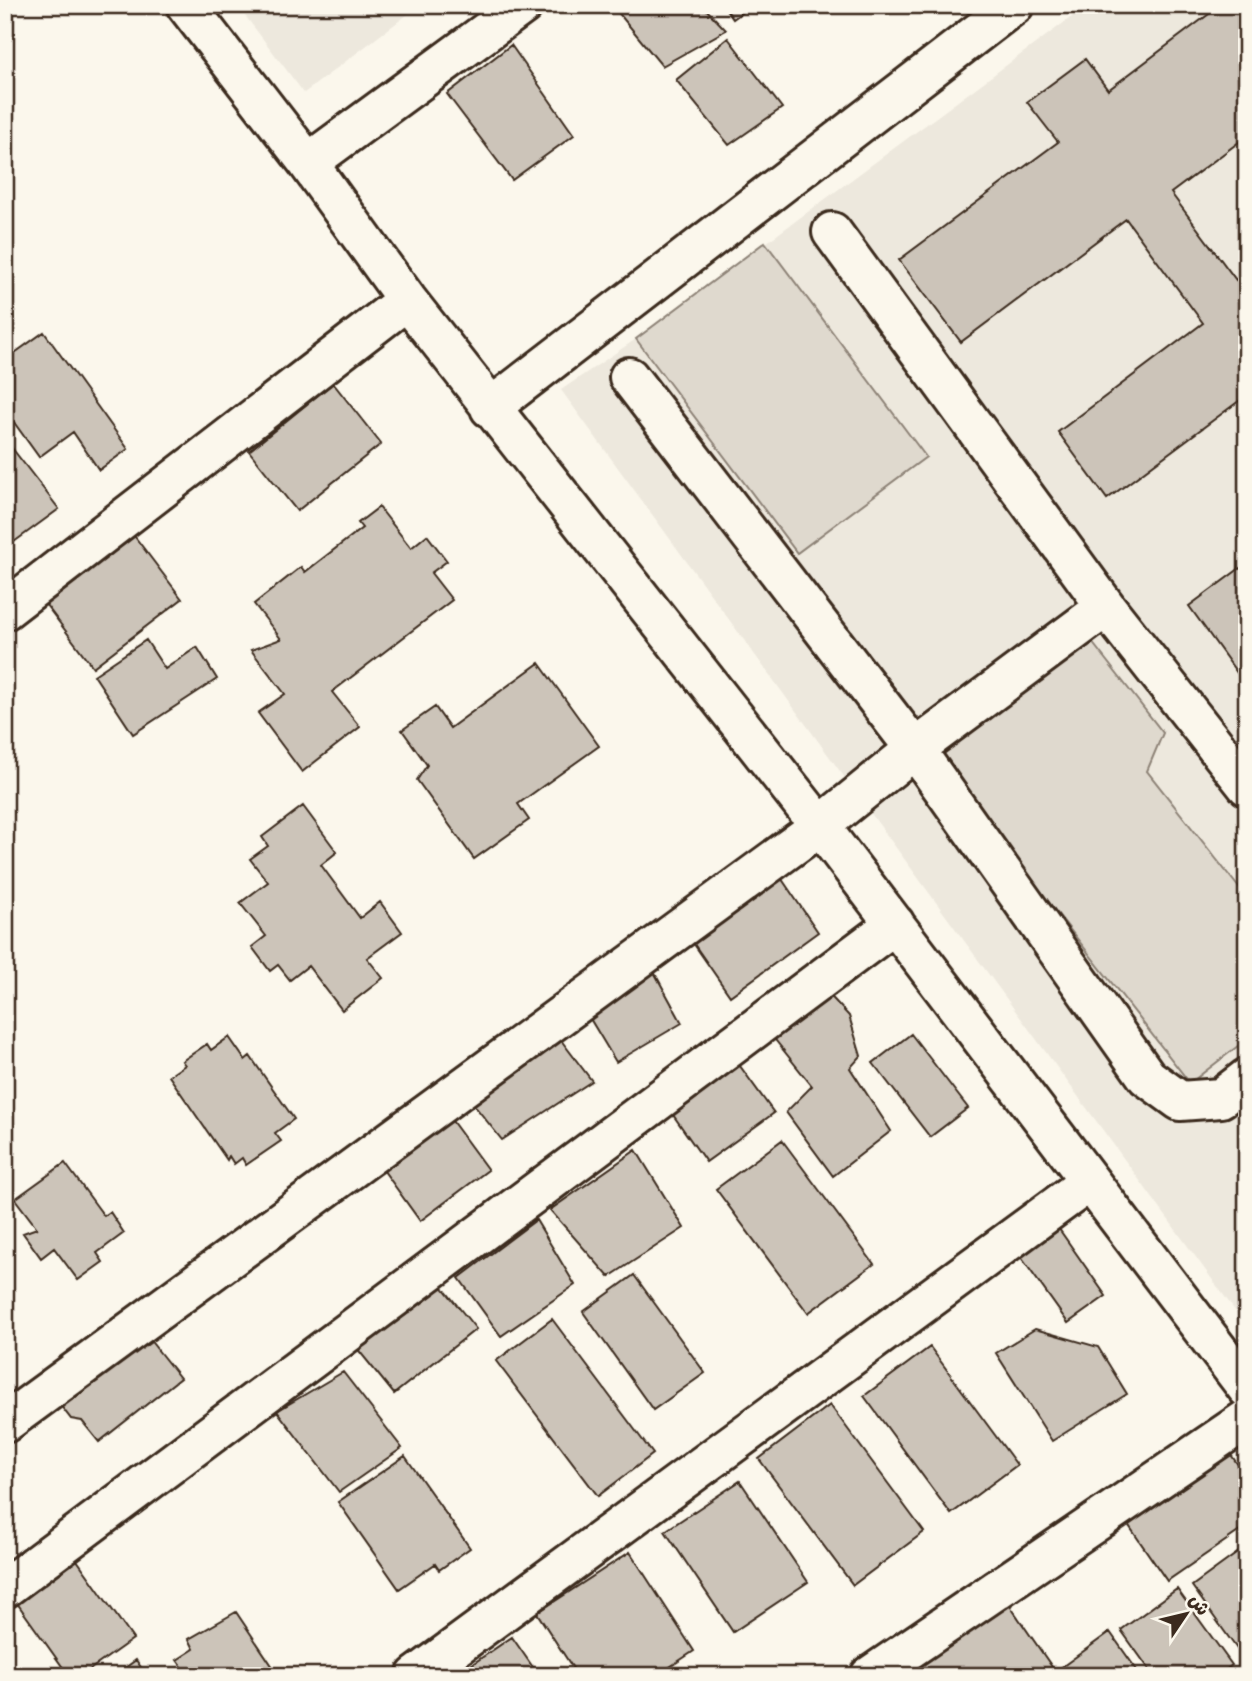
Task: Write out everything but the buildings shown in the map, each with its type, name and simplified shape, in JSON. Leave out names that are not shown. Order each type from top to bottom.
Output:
[{"type":"street","points":[[186,5],[308,163],[407,300],[820,826],[1247,1388]]},
{"type":"street","points":[[308,163],[523,5]]},
{"type":"street","points":[[490,408],[1014,5]]},
{"type":"street","points":[[832,232],[1106,607],[1247,786]]},
{"type":"street","points":[[5,610],[407,300]]},
{"type":"street","points":[[629,377],[915,749],[1147,1077],[1180,1101],[1220,1098],[1247,1078]]},
{"type":"street","points":[[5,1423],[820,826],[915,749],[1106,607]]},
{"type":"street","points":[[5,1588],[895,924]]},
{"type":"street","points":[[416,1676],[1089,1182]]},
{"type":"street","points":[[870,1676],[1247,1419]]},
{"type":"shaded area","points":[[237,5],[420,5],[304,93]]},
{"type":"shaded area","points":[[1088,5],[1247,5],[1247,1327],[561,390],[636,339]]},
{"type":"shaded area","points":[[765,242],[926,457],[797,553],[636,339]]},
{"type":"shaded area","points":[[1088,637],[1163,733],[1147,771],[1247,898],[1247,1039],[1190,1083],[935,757]]}]
